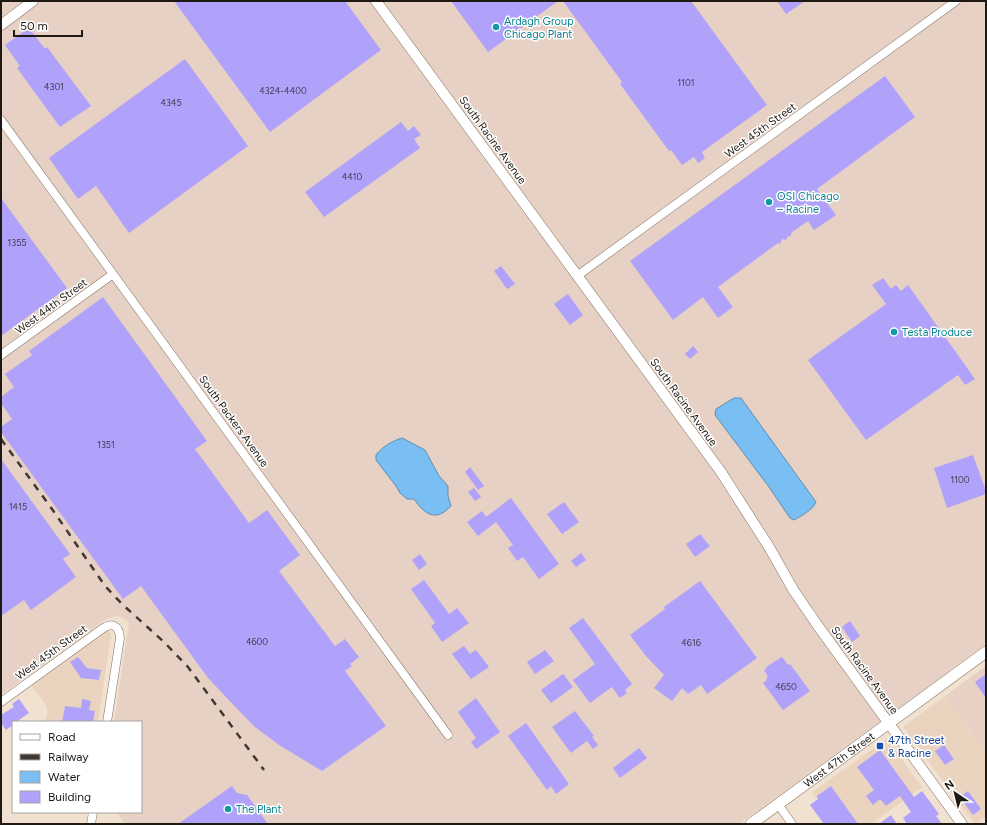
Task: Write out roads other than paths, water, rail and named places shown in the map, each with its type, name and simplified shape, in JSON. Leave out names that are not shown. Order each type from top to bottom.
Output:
[{"type":"main road","name":"West 47th Street","points":[[751,824],[986,652]]},
{"type":"street","points":[[1,25],[33,1]]},
{"type":"street","name":"South Racine Avenue","points":[[376,1],[721,472],[794,591],[962,824]]},
{"type":"street","name":"West 45th Street","points":[[577,276],[956,1]]},
{"type":"street","name":"South Packers Avenue","points":[[1,120],[448,735]]},
{"type":"street","name":"West 44th Street","points":[[1,355],[113,274]]},
{"type":"street","name":"West 45th Street","points":[[1,702],[106,626],[111,624],[118,628],[120,637],[107,721]]},
{"type":"street","points":[[778,804],[792,824]]},
{"type":"street","points":[[91,824],[93,813]]},
{"type":"water","points":[[734,398],[741,398],[816,502],[810,510],[794,520],[790,518],[769,487],[715,415],[716,409]]},
{"type":"water","points":[[402,438],[425,450],[439,476],[448,486],[448,496],[451,506],[446,511],[436,515],[431,514],[422,509],[414,499],[407,499],[400,493],[376,460],[376,455],[381,449]]},
{"type":"railway","points":[[1,439],[52,509],[105,586],[188,667],[264,770]]},
{"type":"place","name":"Ardagh Group Chicago Plant","points":[[496,27]]},
{"type":"place","name":"OSI Chicago – Racine","points":[[769,202]]},
{"type":"place","name":"Testa Produce","points":[[894,332]]},
{"type":"place","name":"47th Street & Racine","points":[[880,746]]},
{"type":"place","name":"The Plant","points":[[228,809]]}]
